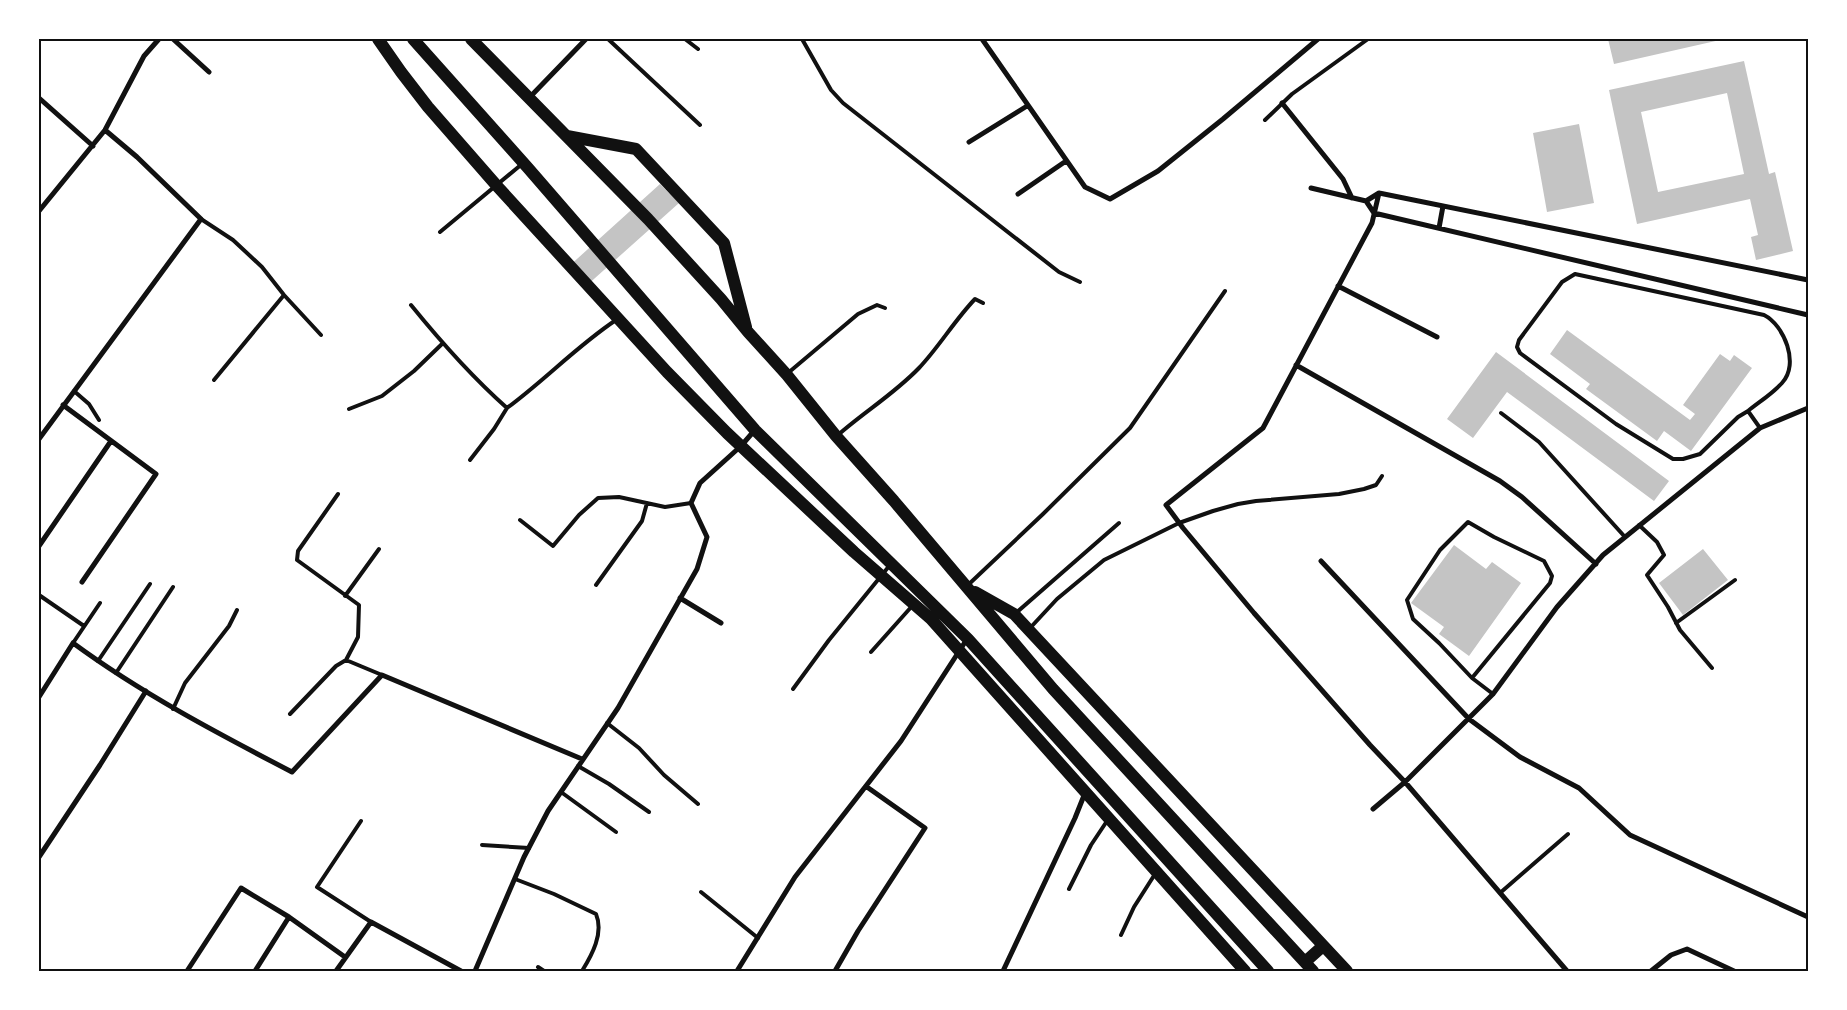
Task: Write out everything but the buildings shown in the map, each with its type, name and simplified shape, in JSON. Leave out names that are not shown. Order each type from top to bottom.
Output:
[{"type":"highway","points":[[378,39],[414,90],[497,186],[667,372],[741,446],[881,576],[918,599],[968,639],[1268,971]]},
{"type":"highway","points":[[413,39],[755,430],[891,564],[931,619],[1245,971]]},
{"type":"highway","points":[[471,39],[648,219],[721,299],[1053,689],[1309,967],[1323,946]]},
{"type":"highway","points":[[567,136],[636,149],[717,236],[724,244],[748,332]]},
{"type":"highway","points":[[966,586],[1014,614],[1347,971]]},
{"type":"street","points":[[39,211],[105,130],[144,56],[159,39]]},
{"type":"street","points":[[173,39],[209,72]]},
{"type":"street","points":[[529,98],[586,39]]},
{"type":"street","points":[[982,39],[1085,187],[1110,199],[1158,171],[1318,39]]},
{"type":"street","points":[[39,98],[93,146]]},
{"type":"street","points":[[1282,104],[1343,179],[1352,198]]},
{"type":"street","points":[[968,142],[1027,106]]},
{"type":"street","points":[[39,439],[201,219],[138,157],[105,130]]},
{"type":"street","points":[[1018,194],[1066,161]]},
{"type":"street","points":[[1311,188],[1366,201],[1379,193],[1808,280]]},
{"type":"street","points":[[1379,193],[1372,223],[1263,428],[1166,505],[1181,526],[1281,644],[1405,782],[1567,971]]},
{"type":"street","points":[[1366,201],[1374,213],[1808,315]]},
{"type":"street","points":[[1439,228],[1442,206]]},
{"type":"street","points":[[1338,286],[1437,337]]},
{"type":"street","points":[[1296,365],[1500,481],[1522,497],[1596,564]]},
{"type":"street","points":[[63,405],[156,474],[82,582]]},
{"type":"street","points":[[1373,809],[1405,782],[1493,694],[1557,607],[1604,555],[1760,428],[1808,408]]},
{"type":"street","points":[[475,971],[529,848],[548,811],[618,708],[697,569],[707,537],[691,503],[700,483],[741,446],[755,430]]},
{"type":"street","points":[[39,546],[111,440]]},
{"type":"street","points":[[1321,561],[1469,719],[1520,757],[1579,788],[1630,835],[1808,917]]},
{"type":"street","points":[[680,598],[721,624]]},
{"type":"street","points":[[737,971],[795,877],[901,741],[968,639]]},
{"type":"street","points":[[39,697],[73,643],[116,673],[173,708],[292,772],[382,675],[582,759]]},
{"type":"street","points":[[39,857],[146,691]]},
{"type":"street","points":[[835,971],[858,931],[925,828],[867,787]]},
{"type":"street","points":[[1004,971],[1075,818],[1085,792]]},
{"type":"street","points":[[187,971],[242,888],[346,957]]},
{"type":"street","points":[[255,971],[288,918]]},
{"type":"street","points":[[336,971],[371,922],[461,971]]},
{"type":"street","points":[[1651,971],[1671,955],[1688,949],[1734,971]]},
{"type":"lane","points":[[608,39],[700,125]]},
{"type":"lane","points":[[685,39],[698,49]]},
{"type":"lane","points":[[802,39],[831,90],[843,103],[1059,272],[1080,282]]},
{"type":"lane","points":[[1265,120],[1309,81],[1368,39]]},
{"type":"lane","points":[[440,232],[523,163]]},
{"type":"lane","points":[[201,219],[233,240],[262,266],[284,295],[321,336]]},
{"type":"lane","points":[[1575,274],[1764,315],[1776,322],[1784,335],[1788,350],[1789,367],[1783,382],[1748,411],[1738,416],[1700,454],[1683,459],[1673,459],[1616,424],[1520,353],[1517,347],[1519,340],[1562,282],[1575,274]]},
{"type":"lane","points":[[966,586],[1043,514],[1130,428],[1225,291]]},
{"type":"lane","points":[[214,380],[284,295]]},
{"type":"lane","points":[[836,436],[860,415],[889,395],[918,369],[938,346],[960,315],[975,299],[983,303]]},
{"type":"lane","points":[[412,305],[443,343],[486,389],[507,408]]},
{"type":"lane","points":[[787,375],[858,314],[878,305],[885,308]]},
{"type":"lane","points":[[470,460],[494,429],[507,408],[618,318]]},
{"type":"lane","points":[[349,409],[382,396],[414,371],[443,343]]},
{"type":"lane","points":[[74,391],[89,404],[99,420]]},
{"type":"lane","points":[[1748,411],[1760,428]]},
{"type":"lane","points":[[1501,413],[1539,442],[1625,538]]},
{"type":"lane","points":[[1028,631],[1058,599],[1104,560],[1213,511],[1256,501],[1340,494],[1364,489],[1376,484],[1382,476]]},
{"type":"lane","points":[[290,714],[336,666],[346,660],[358,637],[359,605],[297,560],[298,551],[338,494]]},
{"type":"lane","points":[[520,520],[554,546],[579,515],[598,498],[619,496],[665,506],[691,503]]},
{"type":"lane","points":[[596,585],[642,521],[647,502]]},
{"type":"lane","points":[[1472,678],[1550,583],[1552,576],[1544,561],[1468,522],[1440,550],[1407,600],[1413,619],[1472,678],[1493,694]]},
{"type":"lane","points":[[1014,614],[1120,523]]},
{"type":"lane","points":[[1639,525],[1657,542],[1664,555],[1647,575],[1668,607],[1680,630],[1712,668]]},
{"type":"lane","points":[[345,596],[379,549]]},
{"type":"lane","points":[[793,689],[891,564]]},
{"type":"lane","points":[[1676,623],[1735,580]]},
{"type":"lane","points":[[98,661],[150,584]]},
{"type":"lane","points":[[116,673],[173,587]]},
{"type":"lane","points":[[39,595],[84,626]]},
{"type":"lane","points":[[871,652],[918,599]]},
{"type":"lane","points":[[73,643],[100,603]]},
{"type":"lane","points":[[173,708],[185,683],[229,626],[237,610]]},
{"type":"lane","points":[[346,660],[382,675]]},
{"type":"lane","points":[[607,724],[639,748],[664,775],[698,804]]},
{"type":"lane","points":[[578,766],[609,784],[649,812]]},
{"type":"lane","points":[[561,792],[616,832]]},
{"type":"lane","points":[[1069,889],[1091,845],[1108,819]]},
{"type":"lane","points":[[361,821],[317,887],[371,922]]},
{"type":"lane","points":[[1500,893],[1568,834]]},
{"type":"lane","points":[[482,845],[529,848]]},
{"type":"lane","points":[[1121,935],[1134,907],[1156,872]]},
{"type":"lane","points":[[515,879],[554,894],[596,914],[600,923],[599,935],[582,971]]},
{"type":"lane","points":[[701,892],[758,938]]},
{"type":"lane","points":[[538,967],[544,971]]}]
